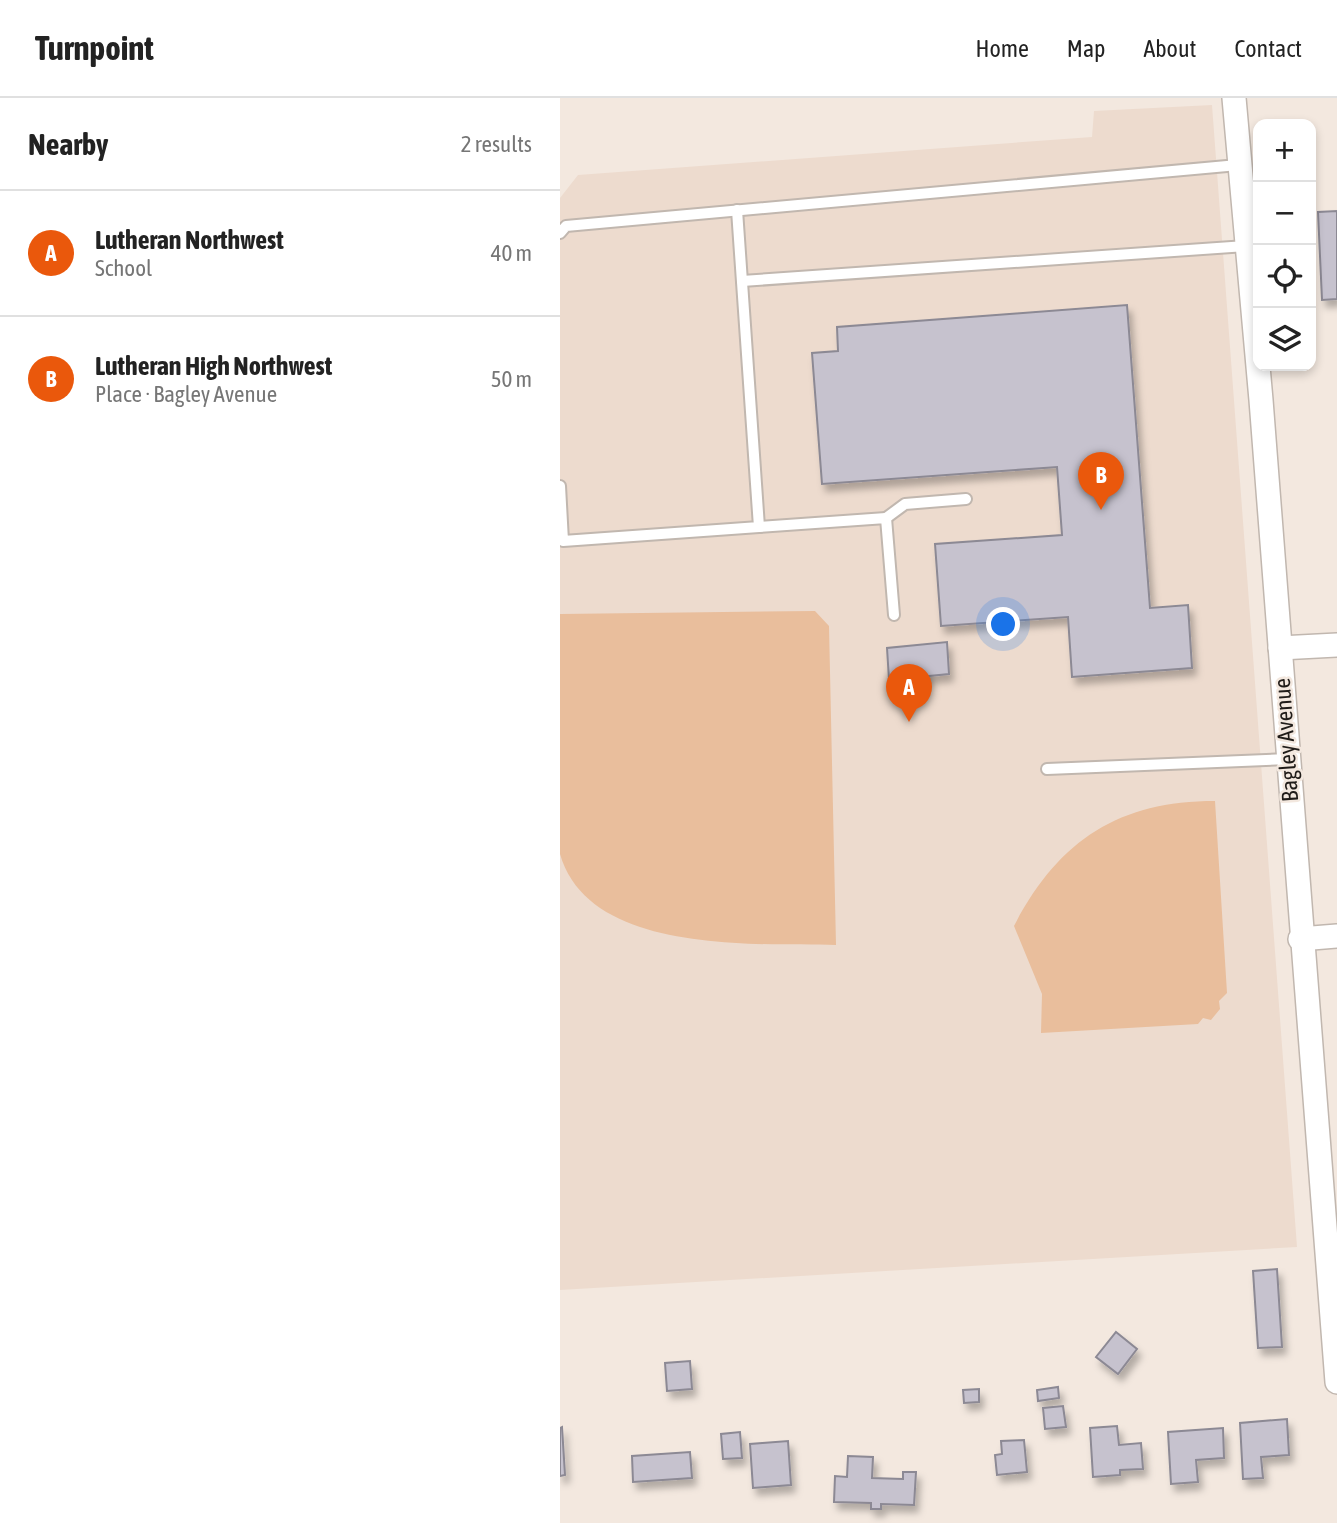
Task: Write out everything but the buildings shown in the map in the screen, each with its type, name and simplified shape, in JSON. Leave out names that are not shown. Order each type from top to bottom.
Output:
[{"type":"street","name":"Bagley Avenue","points":[[1234,98],[1280,648],[1300,939],[1331,1234],[1337,1382]]},
{"type":"street","points":[[1280,648],[1337,645]]},
{"type":"street","points":[[1300,939],[1337,936]]},
{"type":"lane","points":[[560,233],[566,226],[1238,165]]},
{"type":"lane","points":[[737,210],[759,527]]},
{"type":"lane","points":[[742,281],[1246,246]]},
{"type":"lane","points":[[560,486],[564,541],[886,518],[905,504],[966,499]]},
{"type":"lane","points":[[886,518],[894,615]]},
{"type":"lane","points":[[1047,769],[1288,759]]},
{"type":"shaded area","points":[[1212,105],[1297,1247],[560,1290],[560,198],[578,175],[1092,137],[1094,111]]},
{"type":"shaded area","points":[[815,611],[829,626],[836,945],[721,942],[679,937],[639,927],[604,911],[577,887],[560,854],[560,614]]},
{"type":"shaded area","points":[[1215,801],[1227,993],[1219,1001],[1220,1009],[1211,1020],[1203,1018],[1198,1024],[1041,1033],[1042,994],[1014,926],[1031,896],[1071,849],[1120,818],[1180,803]]},
{"type":"place","name":"Lutheran High Northwest","points":[[1101,510]]},
{"type":"place","name":"Lutheran Northwest","points":[[909,722]]}]
